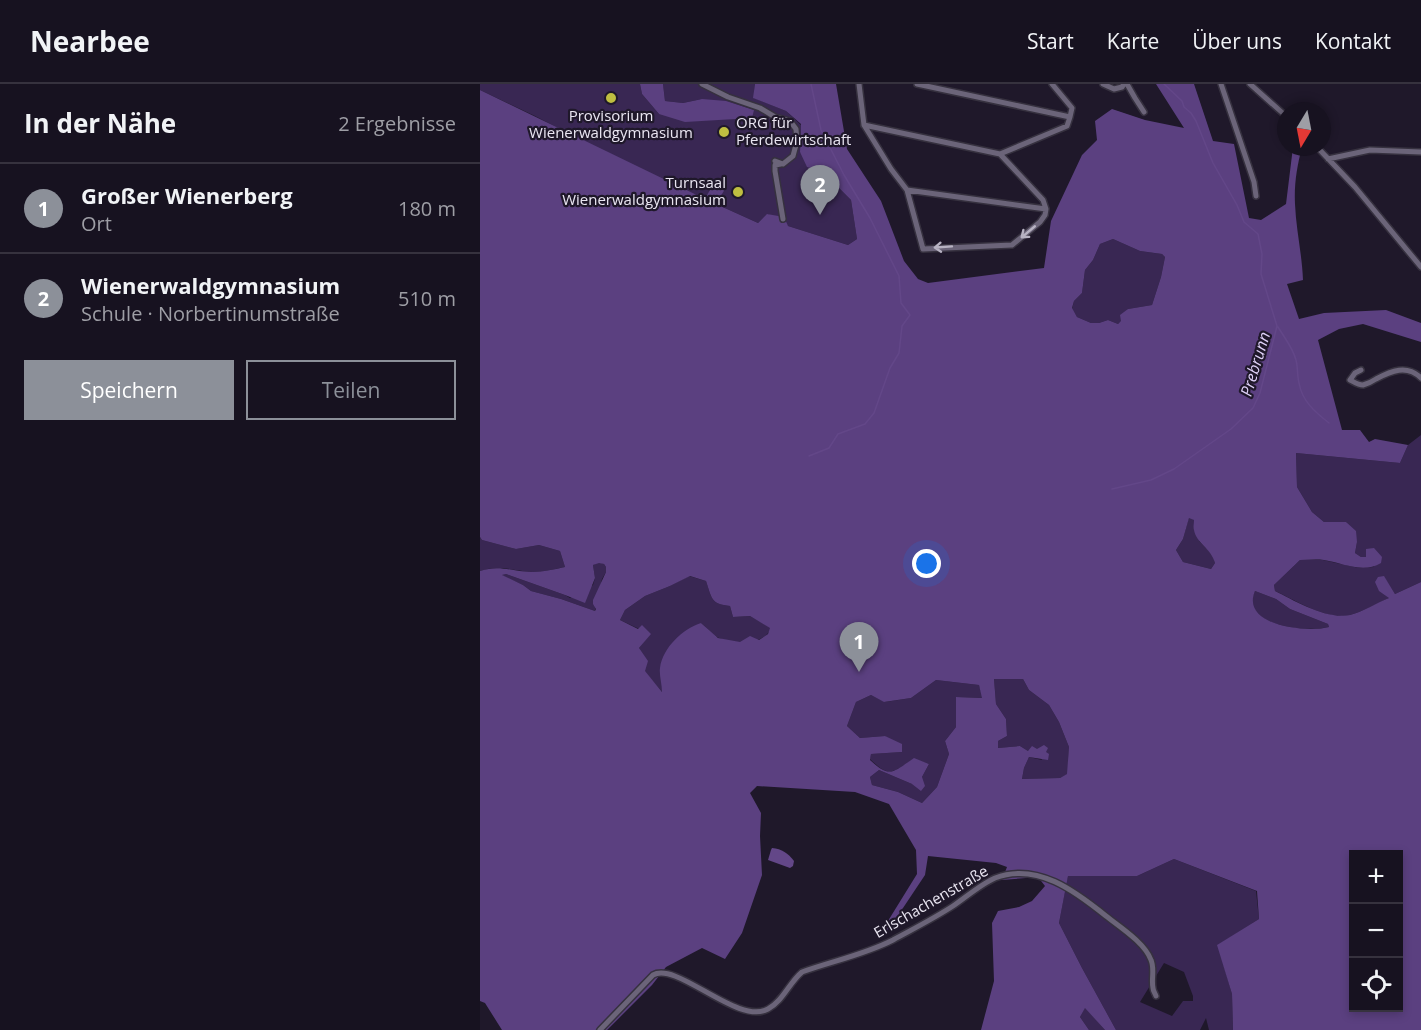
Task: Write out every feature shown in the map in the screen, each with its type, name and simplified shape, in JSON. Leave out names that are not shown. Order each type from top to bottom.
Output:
[{"type":"street","points":[[702,84],[728,97],[760,108],[775,117],[790,121],[796,129],[797,141],[793,156],[783,164],[776,165],[775,171],[783,219]]},
{"type":"street","points":[[860,84],[864,124],[906,190],[922,249],[1012,245],[1040,222],[1045,215],[1043,200],[1000,154],[864,124]]},
{"type":"street","points":[[917,84],[950,87],[1071,117]]},
{"type":"street","points":[[1000,154],[1067,126],[1072,108],[1052,84]]},
{"type":"street","points":[[1103,84],[1114,89],[1125,84],[1144,112]]},
{"type":"street","points":[[1221,84],[1254,182],[1256,196]]},
{"type":"street","points":[[1250,84],[1277,108]]},
{"type":"street","points":[[1328,159],[1370,150],[1421,152]]},
{"type":"street","points":[[1325,156],[1421,267]]},
{"type":"street","points":[[775,161],[783,164]]},
{"type":"street","points":[[906,190],[1046,209]]},
{"type":"street","points":[[1361,370],[1355,373],[1350,380],[1356,384],[1363,385],[1396,369],[1414,372],[1421,378]]},
{"type":"street","name":"Erlschachenstraße","points":[[600,1030],[658,972],[665,972],[750,1012],[768,1009],[780,999],[802,972],[881,946],[933,918],[993,878],[1013,874],[1042,876],[1052,880],[1096,908],[1130,935],[1144,948],[1151,960],[1156,996]]},
{"type":"shaded area","points":[[480,84],[640,84],[642,94],[659,114],[702,99],[683,103],[665,101],[663,84],[755,84],[754,98],[786,111],[801,125],[800,152],[851,200],[857,239],[848,245],[788,226],[768,214],[758,223],[716,204],[716,182],[702,203],[480,90]]},
{"type":"shaded area","points":[[640,84],[663,84],[665,101],[683,103],[702,99],[726,101],[754,110],[752,118],[685,122],[659,114],[642,94]]},
{"type":"shaded area","points":[[755,84],[836,84],[847,149],[881,201],[904,261],[918,279],[928,283],[1044,268],[1051,221],[1082,155],[1097,140],[1095,121],[1112,109],[1145,120],[1184,128],[1156,84],[1194,84],[1213,141],[1234,144],[1249,218],[1261,220],[1286,204],[1292,156],[1300,156],[1295,197],[1303,280],[1287,284],[1299,319],[1324,313],[1386,310],[1421,323],[1421,342],[1363,324],[1339,329],[1318,340],[1342,430],[1360,430],[1369,442],[1375,439],[1408,445],[1400,463],[1296,453],[1297,487],[1312,512],[1324,522],[1346,522],[1356,531],[1355,553],[1366,557],[1366,549],[1374,548],[1382,557],[1381,563],[1360,568],[1324,560],[1300,560],[1274,585],[1275,591],[1301,604],[1331,615],[1341,616],[1355,614],[1389,598],[1379,591],[1375,582],[1378,577],[1384,576],[1395,594],[1421,582],[1421,1030],[1233,1030],[1232,994],[1217,945],[1259,919],[1257,891],[1174,859],[1137,876],[1068,876],[1059,923],[1116,1030],[1105,1030],[1085,1008],[1080,1017],[1089,1030],[981,1030],[994,981],[992,923],[998,911],[1019,907],[1032,901],[1045,886],[1038,877],[1002,880],[1007,867],[996,863],[928,856],[925,875],[887,932],[877,934],[877,930],[883,929],[917,874],[916,850],[889,804],[855,792],[757,786],[750,793],[761,813],[762,875],[742,933],[725,959],[702,948],[666,967],[652,985],[607,1030],[502,1030],[485,1003],[480,1001],[480,571],[500,568],[536,572],[565,567],[560,551],[539,545],[516,549],[482,540],[480,537],[480,90],[705,199],[715,183],[726,181],[725,189],[716,204],[758,223],[767,214],[784,217],[788,226],[848,245],[857,239],[851,200],[823,172],[807,167],[800,152],[801,124],[786,111],[753,98]],"holes":[[[1113,239],[1140,251],[1162,254],[1165,257],[1152,305],[1128,309],[1120,315],[1121,321],[1118,324],[1108,320],[1091,323],[1077,317],[1072,308],[1074,301],[1082,293],[1085,270],[1093,260],[1100,244]],[[1189,518],[1194,520],[1195,535],[1215,563],[1211,569],[1183,562],[1176,550],[1183,539]],[[599,563],[606,567],[606,572],[593,600],[595,611],[531,591],[502,575],[506,574],[585,603],[595,578],[593,565]],[[690,576],[706,581],[713,600],[730,606],[733,617],[750,616],[770,628],[768,634],[759,640],[750,636],[740,642],[718,638],[701,623],[694,626],[681,634],[665,653],[660,671],[662,692],[645,671],[648,661],[639,648],[651,634],[642,625],[638,629],[620,620],[625,610],[645,596]],[[1255,591],[1276,599],[1290,609],[1328,624],[1329,627],[1306,629],[1278,624],[1257,612],[1253,603]],[[994,679],[1023,679],[1029,690],[1049,705],[1059,722],[1069,747],[1067,774],[1060,778],[1022,779],[1029,757],[1048,760],[1049,754],[1046,752],[1048,748],[1044,745],[1037,749],[1032,746],[1028,751],[1020,746],[998,748],[998,741],[1007,736],[1006,719],[996,704]],[[936,680],[979,685],[982,698],[956,697],[956,727],[945,741],[949,754],[937,787],[922,803],[898,792],[872,785],[870,777],[879,770],[912,784],[921,791],[925,786],[922,777],[929,764],[914,758],[896,770],[882,770],[870,760],[871,754],[902,752],[902,744],[885,736],[860,738],[847,726],[856,702],[871,695],[884,702],[911,698]]]},
{"type":"shaded area","points":[[1113,239],[1140,251],[1162,254],[1165,257],[1161,277],[1152,305],[1128,309],[1118,324],[1108,320],[1091,323],[1077,317],[1072,309],[1074,301],[1082,293],[1085,270],[1093,260],[1100,244]]},
{"type":"shaded area","points":[[1421,435],[1421,582],[1395,594],[1384,577],[1389,598],[1360,612],[1341,616],[1312,609],[1275,591],[1274,585],[1300,560],[1323,560],[1359,568],[1374,567],[1366,557],[1355,553],[1357,542],[1346,522],[1324,522],[1312,512],[1297,487],[1296,453],[1400,463],[1408,445]]},
{"type":"shaded area","points":[[1189,517],[1195,520],[1199,541],[1213,555],[1215,563],[1211,569],[1183,562],[1176,550],[1183,539]]},
{"type":"shaded area","points":[[480,537],[482,540],[516,549],[539,545],[560,551],[565,567],[536,572],[500,568],[480,571]]},
{"type":"shaded area","points":[[599,562],[604,564],[606,572],[602,579],[595,611],[531,591],[501,575],[506,574],[570,598],[593,585],[595,578],[593,565]]},
{"type":"shaded area","points":[[689,576],[706,581],[713,600],[730,606],[733,617],[750,616],[771,628],[767,634],[756,641],[733,642],[719,638],[701,623],[663,693],[644,671],[639,648],[650,634],[620,620],[625,610],[645,596]]},
{"type":"shaded area","points":[[1255,591],[1276,599],[1290,609],[1328,624],[1329,627],[1296,628],[1272,622],[1262,617],[1255,609],[1252,600]]},
{"type":"shaded area","points":[[994,679],[1023,679],[1029,690],[1049,705],[1069,747],[1068,774],[1060,778],[1022,779],[1029,757],[1042,760],[1037,750],[1028,751],[1020,746],[998,748],[998,741],[1007,736],[1006,719],[996,704]]},
{"type":"shaded area","points":[[936,680],[979,685],[983,698],[956,697],[956,727],[945,741],[949,754],[937,787],[922,803],[898,792],[872,785],[870,777],[879,770],[912,784],[922,777],[929,764],[914,759],[896,770],[882,769],[870,759],[871,754],[902,752],[885,736],[860,738],[847,726],[856,702],[871,695],[885,702],[911,698]]},
{"type":"shaded area","points":[[772,848],[787,854],[794,861],[793,866],[790,868],[768,860]]},
{"type":"shaded area","points":[[1174,859],[1256,891],[1259,919],[1218,945],[1232,994],[1233,1030],[1209,1030],[1206,1018],[1200,1030],[1116,1030],[1059,923],[1068,875],[1137,876]],"holes":[[[1164,963],[1184,972],[1193,1001],[1183,1001],[1172,1016],[1140,1002]]]},
{"type":"shaded area","points":[[1085,1007],[1105,1030],[1089,1030],[1080,1017]]},
{"type":"waterway","points":[[809,456],[829,448],[838,434],[865,424],[874,413],[890,368],[899,353],[902,326],[910,315],[901,303],[899,276],[821,130],[811,84]]},
{"type":"waterway","name":"Prebrunn","points":[[1112,489],[1151,480],[1174,469],[1231,429],[1253,408],[1260,393],[1277,326],[1261,274],[1262,254],[1258,234],[1244,222],[1213,163],[1191,113],[1164,84]]},
{"type":"waterway","points":[[1278,327],[1295,356],[1299,383],[1306,401],[1329,423]]},
{"type":"place","name":"Provisorium Wienerwaldgymnasium","points":[[611,98]]},
{"type":"place","name":"ORG für Pferdewirtschaft","points":[[724,132]]},
{"type":"place","name":"Turnsaal Wienerwaldgymnasium","points":[[738,192]]},
{"type":"place","name":"Wienerwaldgymnasium","points":[[820,215]]},
{"type":"place","name":"Großer Wienerberg","points":[[859,672]]}]
